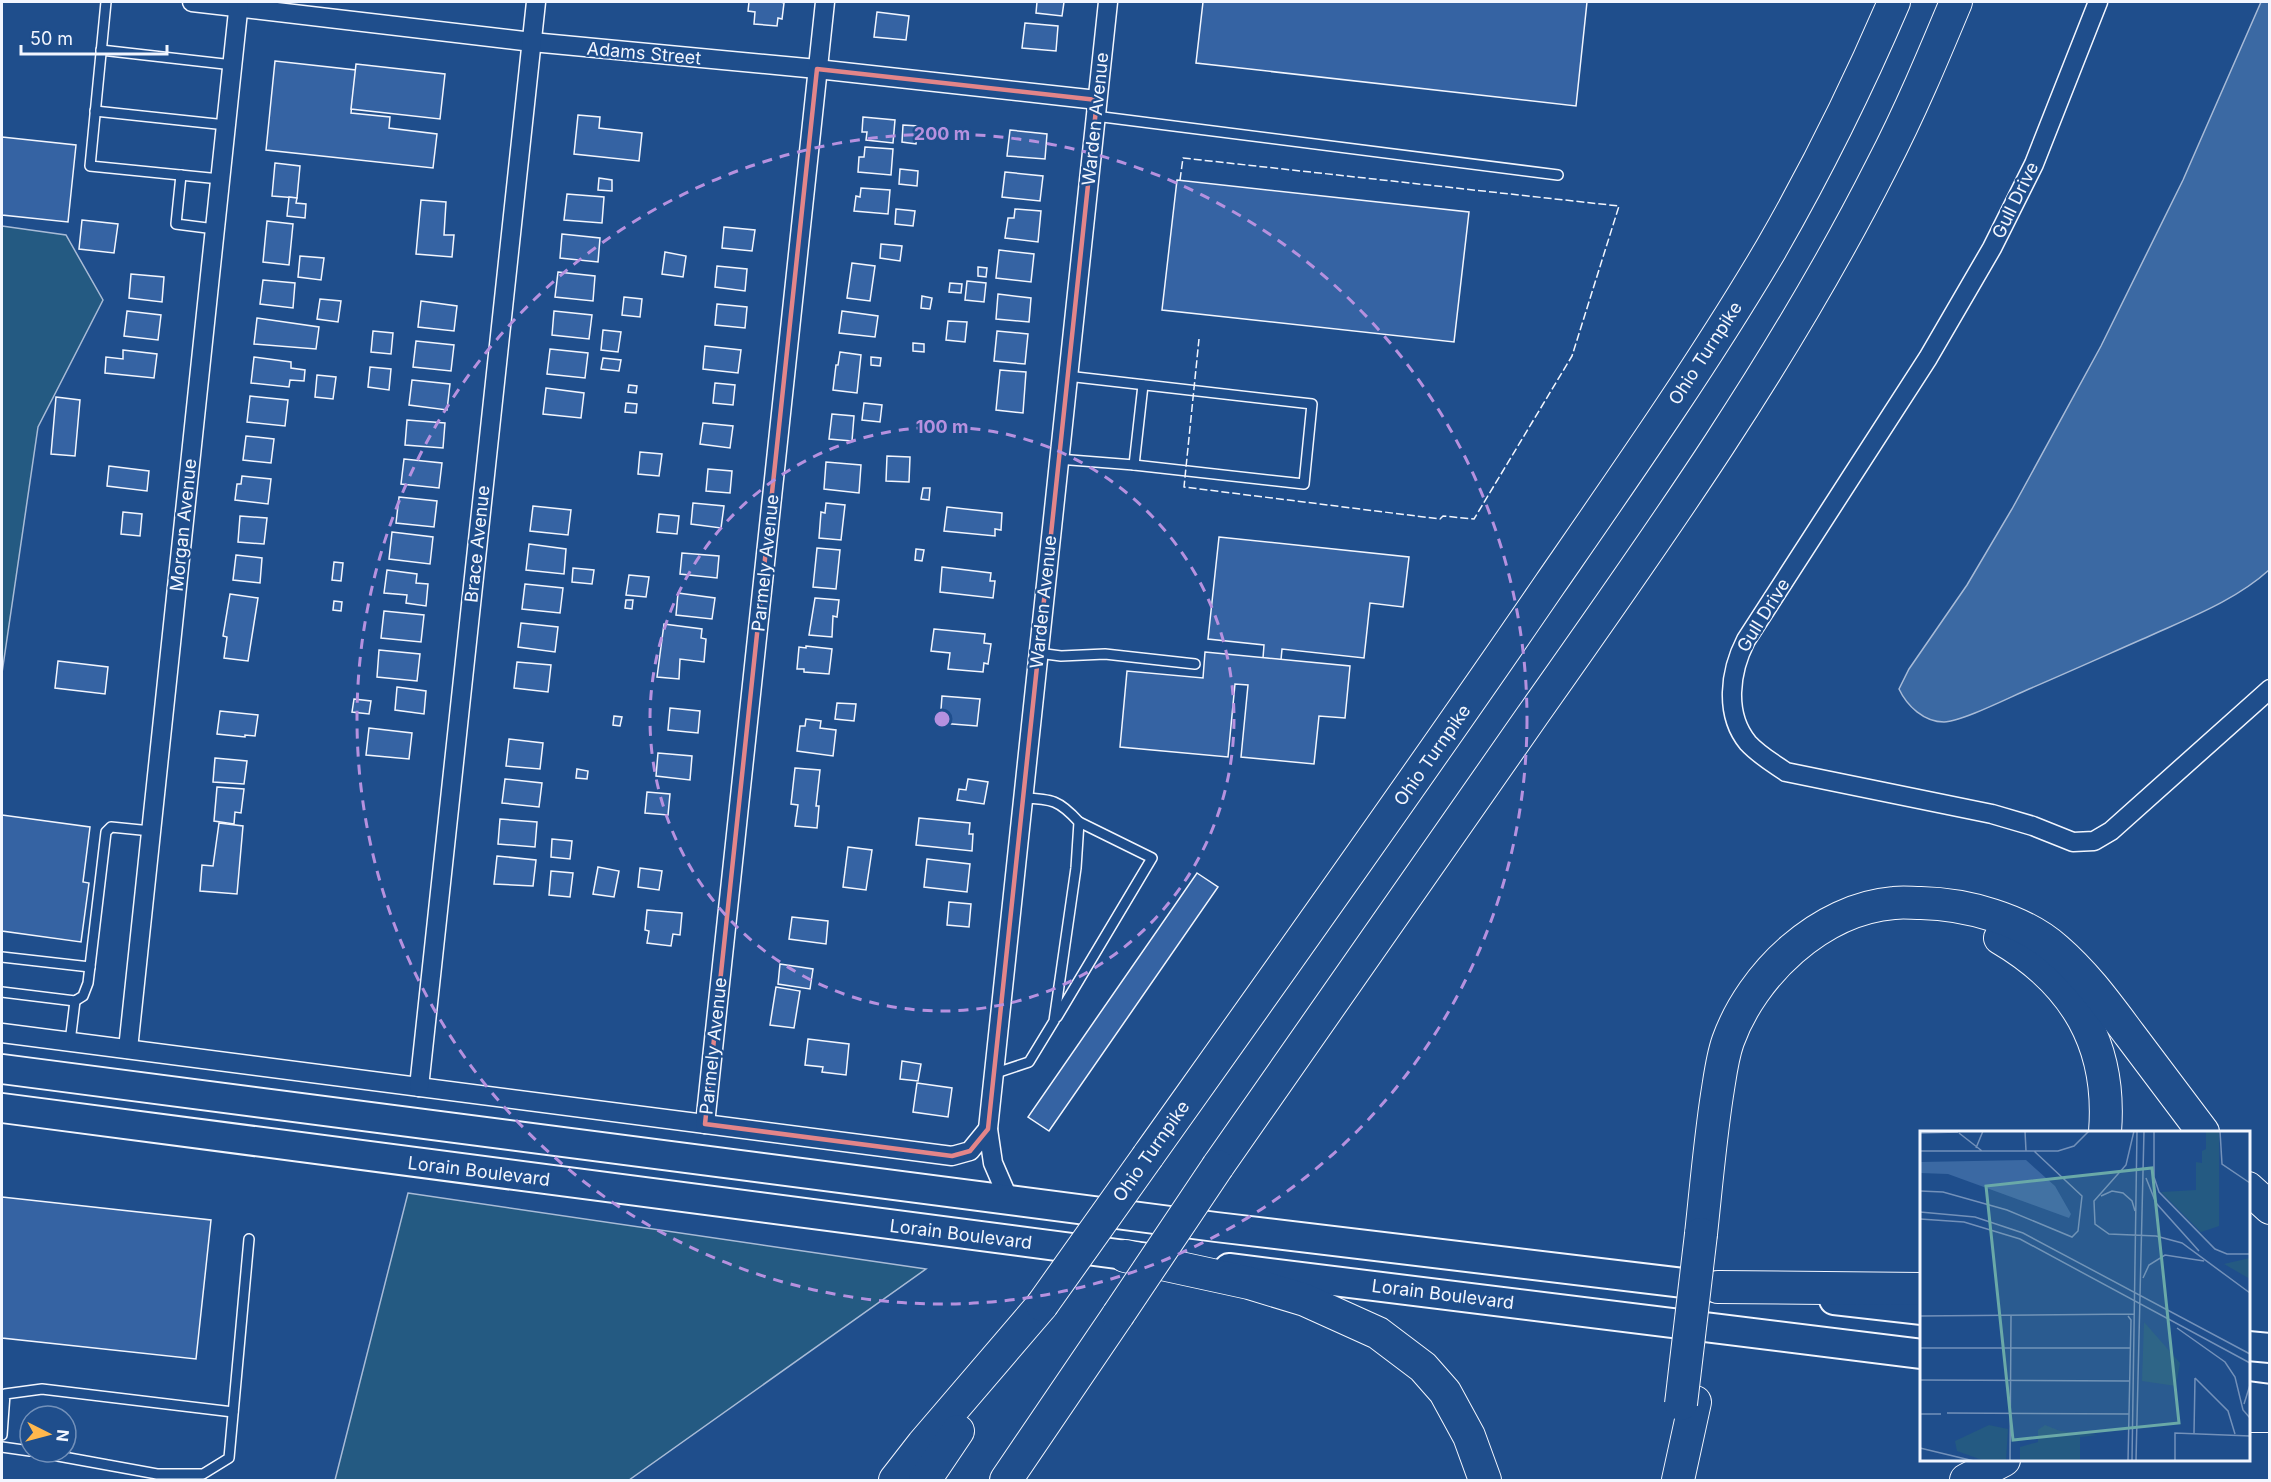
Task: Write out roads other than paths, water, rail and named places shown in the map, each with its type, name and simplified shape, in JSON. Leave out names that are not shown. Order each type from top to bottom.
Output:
[{"type":"highway","name":"Ohio Turnpike","points":[[925,1480],[1042,1305],[1432,756],[1640,453],[1771,249],[1819,162],[1866,68],[1894,2]]},
{"type":"highway","points":[[1006,1480],[1218,1166],[1572,660],[1723,438],[1817,285],[1882,167],[1956,2]]},
{"type":"highway","points":[[1708,1235],[1714,1114],[1724,1055],[1735,1024],[1746,1004],[1779,963],[1812,934],[1856,911],[1878,906],[1894,903],[1933,904],[1958,906],[1988,913],[2019,927],[2055,948],[2086,976],[2202,1131]]},
{"type":"highway","points":[[1678,1480],[1708,1235],[1740,1065],[1764,1010],[1782,985],[1799,967],[1823,949],[1862,931],[1895,923],[1936,921],[1970,926],[1998,936],[2025,952],[2049,973],[2087,1022],[2098,1049],[2105,1082],[2107,1107],[2105,1131]]},
{"type":"highway","points":[[2,1069],[1009,1200],[1920,1310]]},
{"type":"highway","name":"Lorain Boulevard","points":[[2,1108],[1125,1256],[1920,1354]]},
{"type":"highway","points":[[2250,1190],[2270,1208]]},
{"type":"highway","points":[[1125,1256],[1272,1290],[1314,1304],[1378,1333],[1423,1367],[1445,1392],[1469,1436],[1485,1480]]},
{"type":"highway","points":[[1718,1287],[1920,1289]]},
{"type":"highway","points":[[895,1480],[1042,1305]]},
{"type":"highway","points":[[2250,1346],[2270,1348]]},
{"type":"highway","points":[[2250,1396],[2270,1399]]},
{"type":"highway","points":[[1665,1480],[1676,1436],[1688,1403]]},
{"type":"highway","points":[[2250,1416],[2270,1416]]},
{"type":"highway","points":[[1966,1480],[2002,1461]]},
{"type":"street","name":"Adams Street","points":[[192,2],[239,4],[532,42],[817,69],[1096,108]]},
{"type":"street","name":"Brace Avenue","points":[[419,1087],[536,2]]},
{"type":"street","name":"Parmely Avenue","points":[[705,1124],[825,2]]},
{"type":"street","name":"Warden Avenue","points":[[1009,1200],[993,1163],[988,1129],[1108,2]]},
{"type":"street","name":"Gull Drive","points":[[2097,2],[2034,164],[1992,248],[1928,358],[1741,648],[1732,675],[1734,714],[1747,741],[1785,772],[1992,814],[2033,826],[2066,840],[2083,843],[2094,841],[2111,831],[2270,689]]},
{"type":"street","name":"Morgan Avenue","points":[[128,1049],[239,4]]},
{"type":"street","points":[[2,1033],[952,1156],[963,1155],[970,1151],[988,1129]]},
{"type":"lane","points":[[106,2],[90,166],[220,179]]},
{"type":"lane","points":[[101,50],[232,65]]},
{"type":"lane","points":[[1096,108],[1558,175]]},
{"type":"lane","points":[[95,111],[226,125]]},
{"type":"lane","points":[[181,175],[176,224],[215,229]]},
{"type":"lane","points":[[1058,459],[1304,484],[1308,450],[1312,404],[1067,376]]},
{"type":"lane","points":[[1134,465],[1143,385]]},
{"type":"lane","points":[[1038,653],[1061,656],[1105,654],[1195,664]]},
{"type":"lane","points":[[993,1074],[1029,1062],[1152,858],[1079,822],[1064,806],[1046,799],[1023,798]]},
{"type":"lane","points":[[1054,1021],[1076,868],[1079,822]]},
{"type":"lane","points":[[2,992],[75,1001],[83,996],[90,967],[106,832],[111,827],[151,831]]},
{"type":"lane","points":[[2,957],[90,967]]},
{"type":"lane","points":[[70,1041],[75,1001]]},
{"type":"lane","points":[[78,1460],[157,1474],[203,1474],[229,1458],[249,1239]]},
{"type":"lane","points":[[2,1435],[5,1394],[42,1389],[233,1412]]},
{"type":"lane","points":[[2,1447],[18,1449]]}]
